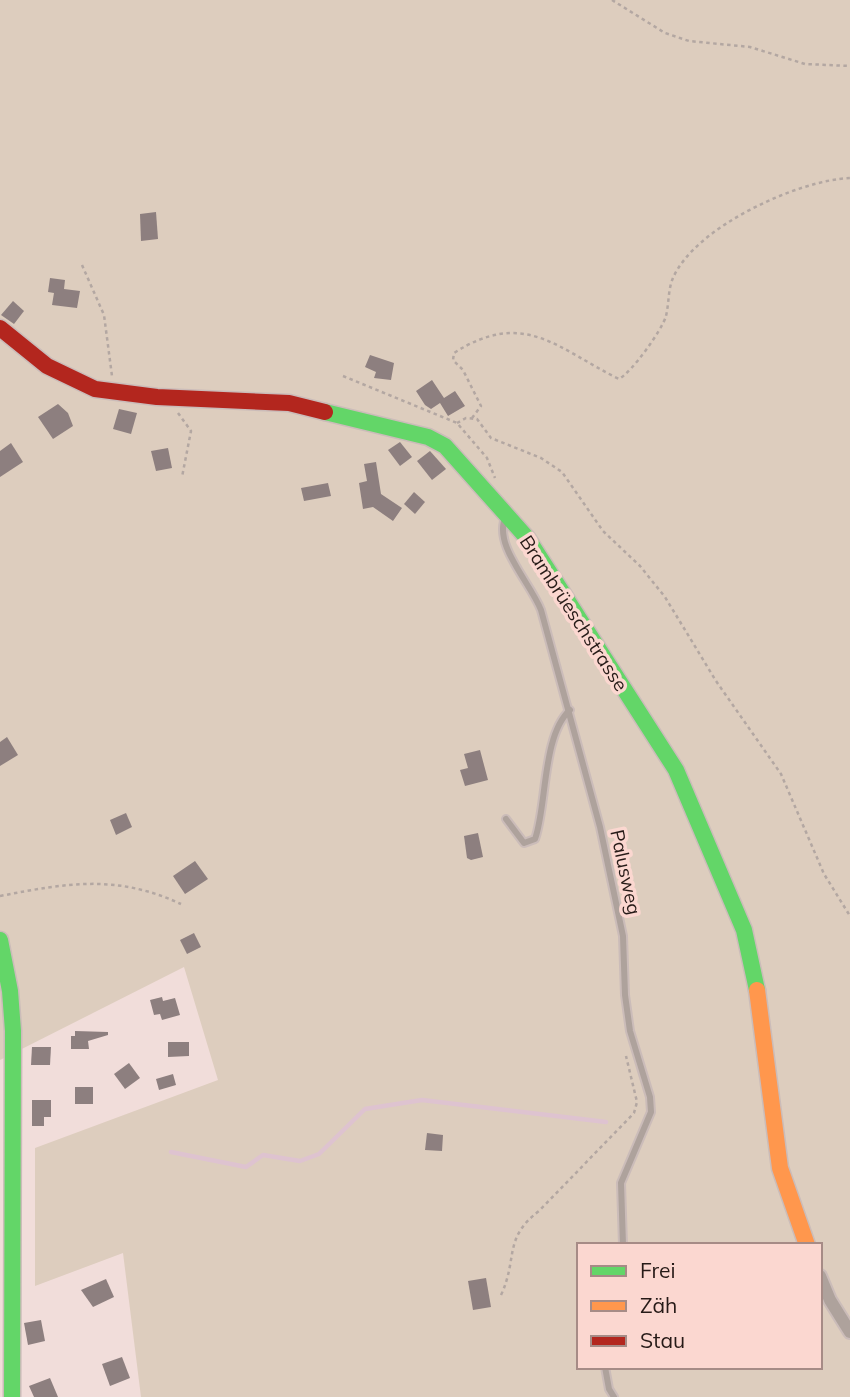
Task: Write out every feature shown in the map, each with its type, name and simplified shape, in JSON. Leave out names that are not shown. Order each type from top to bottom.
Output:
[{"type":"street","name":"Brambrüeschstrasse","points":[[0,328],[47,366],[95,389],[157,397],[289,403],[428,437],[445,446],[507,515],[558,583],[676,770],[727,889],[754,966],[780,1168],[806,1243]]},
{"type":"street","points":[[0,940],[10,991],[13,1031],[12,1397]]},
{"type":"street","points":[[822,1281],[830,1300],[850,1332]]},
{"type":"lane","name":"Palusweg","points":[[507,515],[502,536],[506,550],[529,584],[541,610],[570,710],[618,909],[623,936],[625,995],[630,1031],[650,1097],[651,1112],[621,1184],[623,1243]]},
{"type":"lane","points":[[506,819],[524,843],[535,839],[550,759],[564,716],[570,710]]},
{"type":"lane","points":[[605,1369],[609,1389],[614,1397]]},
{"type":"path","points":[[612,0],[665,33],[689,41],[750,47],[805,64],[850,66]]},
{"type":"path","points":[[457,423],[472,418],[481,406],[463,370],[453,360],[454,353],[475,339],[527,333],[542,336],[620,379],[631,373],[666,318],[673,278],[702,243],[720,227],[801,186],[850,178]]},
{"type":"path","points":[[82,265],[104,315],[109,364],[118,393]]},
{"type":"path","points":[[157,397],[161,404],[186,421],[191,431],[182,477]]},
{"type":"path","points":[[472,418],[477,419],[491,438],[541,458],[562,472],[603,531],[640,566],[665,597],[716,681],[781,774],[824,874],[850,916]]},
{"type":"path","points":[[0,896],[96,882],[150,890],[181,904]]},
{"type":"path","points":[[501,1295],[508,1282],[514,1240],[522,1224],[557,1194],[634,1113],[637,1102],[625,1052]]},
{"type":"shaded area","points":[[0,0],[850,0],[850,1397],[141,1397],[123,1253],[35,1286],[35,1148],[218,1080],[184,967],[0,1060]]},
{"type":"building","points":[[156,212],[158,239],[141,241],[140,214]]},
{"type":"building","points":[[50,278],[65,280],[64,289],[80,291],[77,308],[52,305],[54,293],[48,292]]},
{"type":"building","points":[[13,301],[24,311],[14,324],[1,315]]},
{"type":"building","points":[[370,355],[394,363],[391,380],[374,378],[376,372],[365,367]]},
{"type":"building","points":[[432,380],[444,398],[455,391],[465,406],[448,416],[440,403],[431,409],[425,405],[416,391]]},
{"type":"building","points":[[58,404],[68,413],[73,426],[53,439],[38,417]]},
{"type":"building","points":[[119,409],[137,413],[131,434],[113,429]]},
{"type":"building","points":[[400,442],[412,457],[400,466],[388,450]]},
{"type":"building","points":[[11,443],[23,462],[0,477],[0,451]]},
{"type":"building","points":[[168,448],[172,468],[156,471],[151,451]]},
{"type":"building","points":[[430,451],[446,469],[432,480],[417,461]]},
{"type":"building","points":[[376,462],[381,494],[402,508],[393,521],[373,507],[363,509],[359,483],[367,481],[364,464]]},
{"type":"building","points":[[328,483],[331,496],[304,501],[301,488]]},
{"type":"building","points":[[414,492],[425,502],[415,514],[404,504]]},
{"type":"building","points":[[7,737],[18,755],[0,766],[0,742]]},
{"type":"building","points":[[480,750],[488,780],[465,786],[460,770],[468,768],[464,754]]},
{"type":"building","points":[[126,813],[132,827],[116,835],[110,820]]},
{"type":"building","points":[[478,833],[483,857],[471,860],[467,858],[464,836]]},
{"type":"building","points":[[195,861],[208,879],[185,894],[173,876]]},
{"type":"building","points":[[194,933],[201,947],[187,954],[180,940]]},
{"type":"building","points":[[162,997],[163,1001],[175,998],[180,1015],[162,1020],[160,1014],[154,1015],[150,1000]]},
{"type":"building","points":[[75,1031],[108,1032],[108,1035],[88,1041],[89,1049],[71,1049],[71,1036],[75,1036]]},
{"type":"building","points":[[168,1042],[189,1042],[189,1056],[168,1057]]},
{"type":"building","points":[[32,1047],[51,1047],[50,1065],[31,1065]]},
{"type":"building","points":[[129,1063],[140,1078],[125,1089],[114,1074]]},
{"type":"building","points":[[173,1074],[176,1085],[159,1090],[156,1079]]},
{"type":"building","points":[[75,1087],[93,1087],[93,1104],[75,1104]]},
{"type":"building","points":[[32,1100],[51,1100],[51,1117],[44,1117],[44,1126],[32,1126]]},
{"type":"building","points":[[427,1133],[443,1135],[442,1151],[425,1150]]},
{"type":"building","points":[[486,1278],[491,1307],[473,1310],[468,1281]]},
{"type":"building","points":[[106,1279],[114,1297],[93,1307],[81,1290]]},
{"type":"building","points":[[41,1320],[45,1341],[28,1345],[24,1323]]},
{"type":"building","points":[[122,1357],[130,1378],[110,1386],[102,1364]]},
{"type":"building","points":[[50,1378],[58,1397],[34,1397],[29,1386]]},
{"type":"waterway","points":[[171,1152],[246,1167],[263,1155],[300,1161],[319,1154],[365,1109],[422,1100],[606,1122]]},
{"type":"traffic: fast","points":[[325,412],[428,437],[445,446],[528,539],[676,770],[744,930],[757,990]]},
{"type":"traffic: fast","points":[[0,940],[10,991],[13,1031],[12,1397]]},
{"type":"traffic: slow","points":[[757,990],[780,1168],[806,1243]]},
{"type":"traffic: jam","points":[[0,328],[47,366],[95,389],[157,397],[289,403],[325,412]]}]
